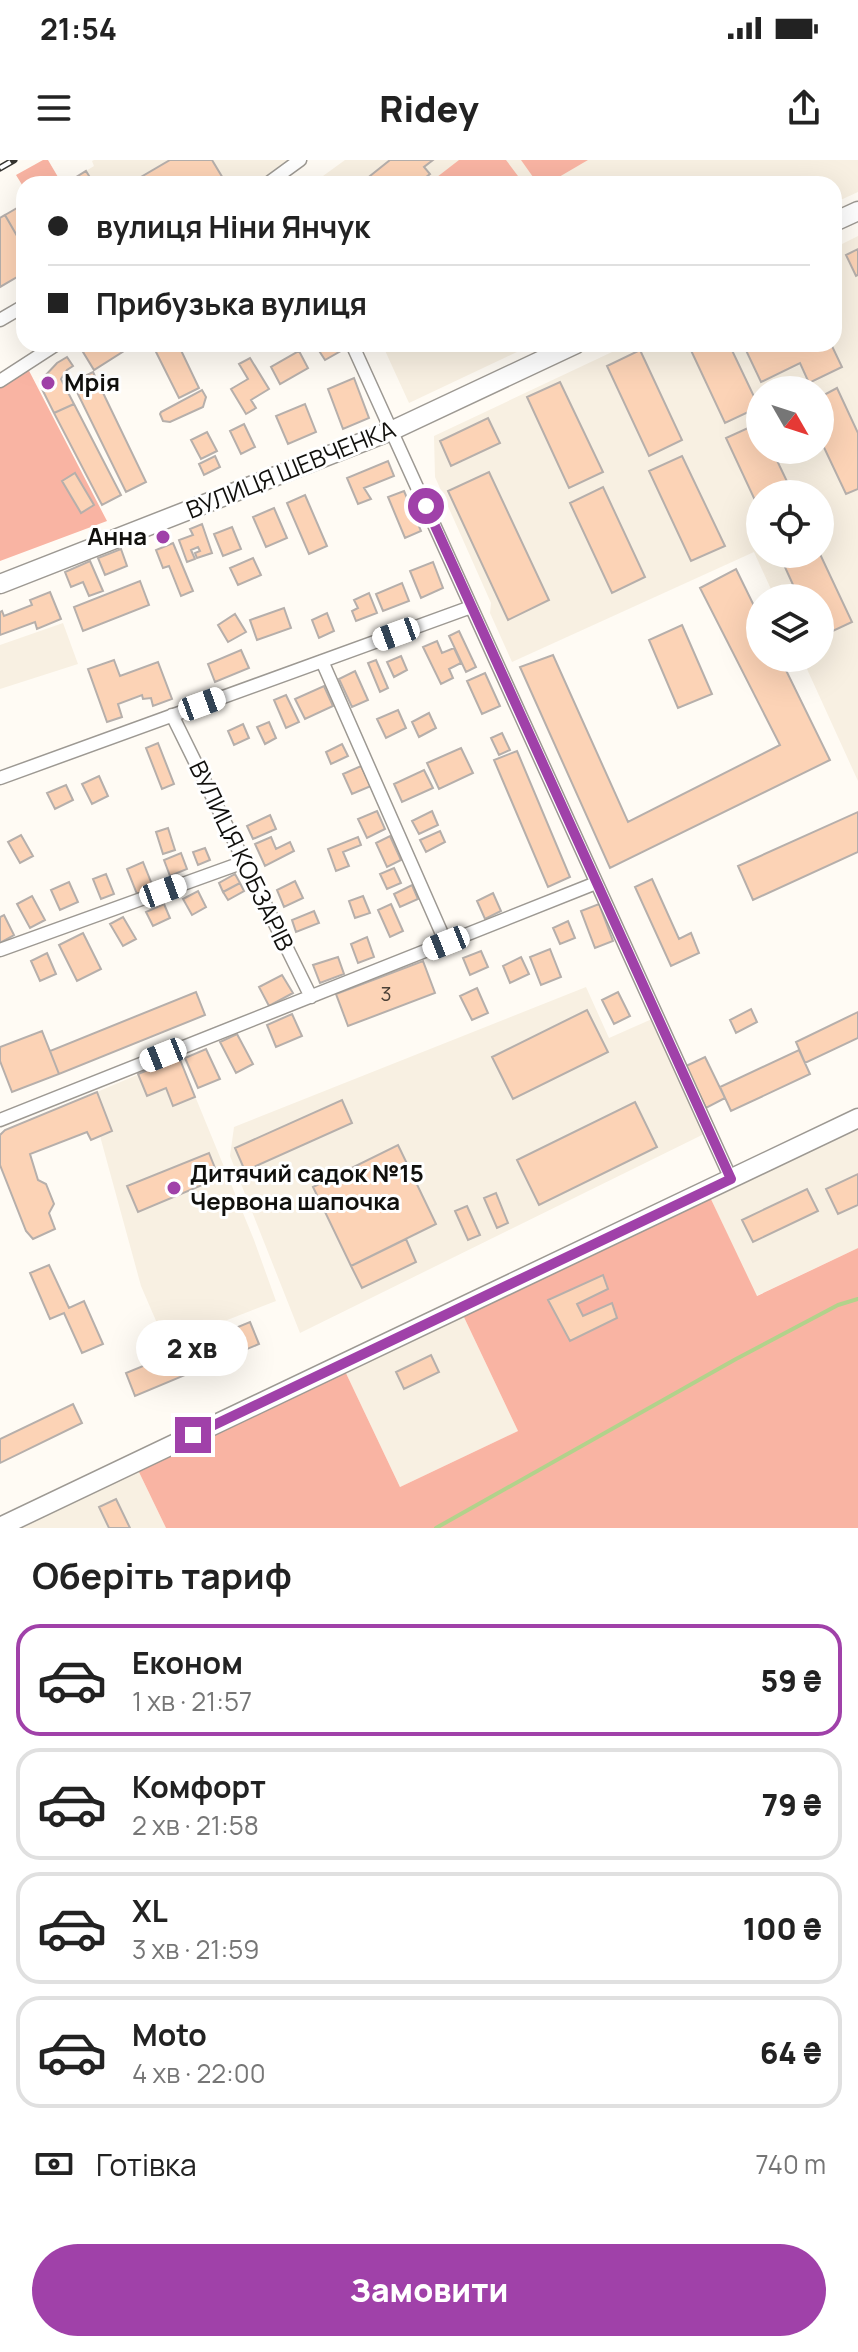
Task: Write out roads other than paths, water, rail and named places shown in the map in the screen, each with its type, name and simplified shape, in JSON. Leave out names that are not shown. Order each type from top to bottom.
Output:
[{"type":"street","points":[[281,176],[300,160]]},
{"type":"street","points":[[0,381],[45,352]]},
{"type":"street","points":[[356,352],[731,1179]]},
{"type":"street","name":"ВУЛИЦЯ ШЕВЧЕНКА","points":[[0,584],[391,431],[559,352]]},
{"type":"street","points":[[0,778],[471,607]]},
{"type":"street","points":[[322,661],[446,943]]},
{"type":"street","name":"ВУЛИЦЯ КОБЗАРІВ","points":[[172,715],[311,997]]},
{"type":"street","points":[[0,950],[244,862]]},
{"type":"street","points":[[1,1118],[596,883]]},
{"type":"street","points":[[0,1527],[858,1118]]},
{"type":"waterway","points":[[436,1528],[736,1359],[838,1305],[858,1299]]},
{"type":"railway","points":[[0,168],[14,160]]},
{"type":"place","name":"Мрія","points":[[48,383]]},
{"type":"place","name":"Анна","points":[[163,537]]},
{"type":"place","name":"Дитячий садок №15 Червона шапочка","points":[[174,1188]]}]
